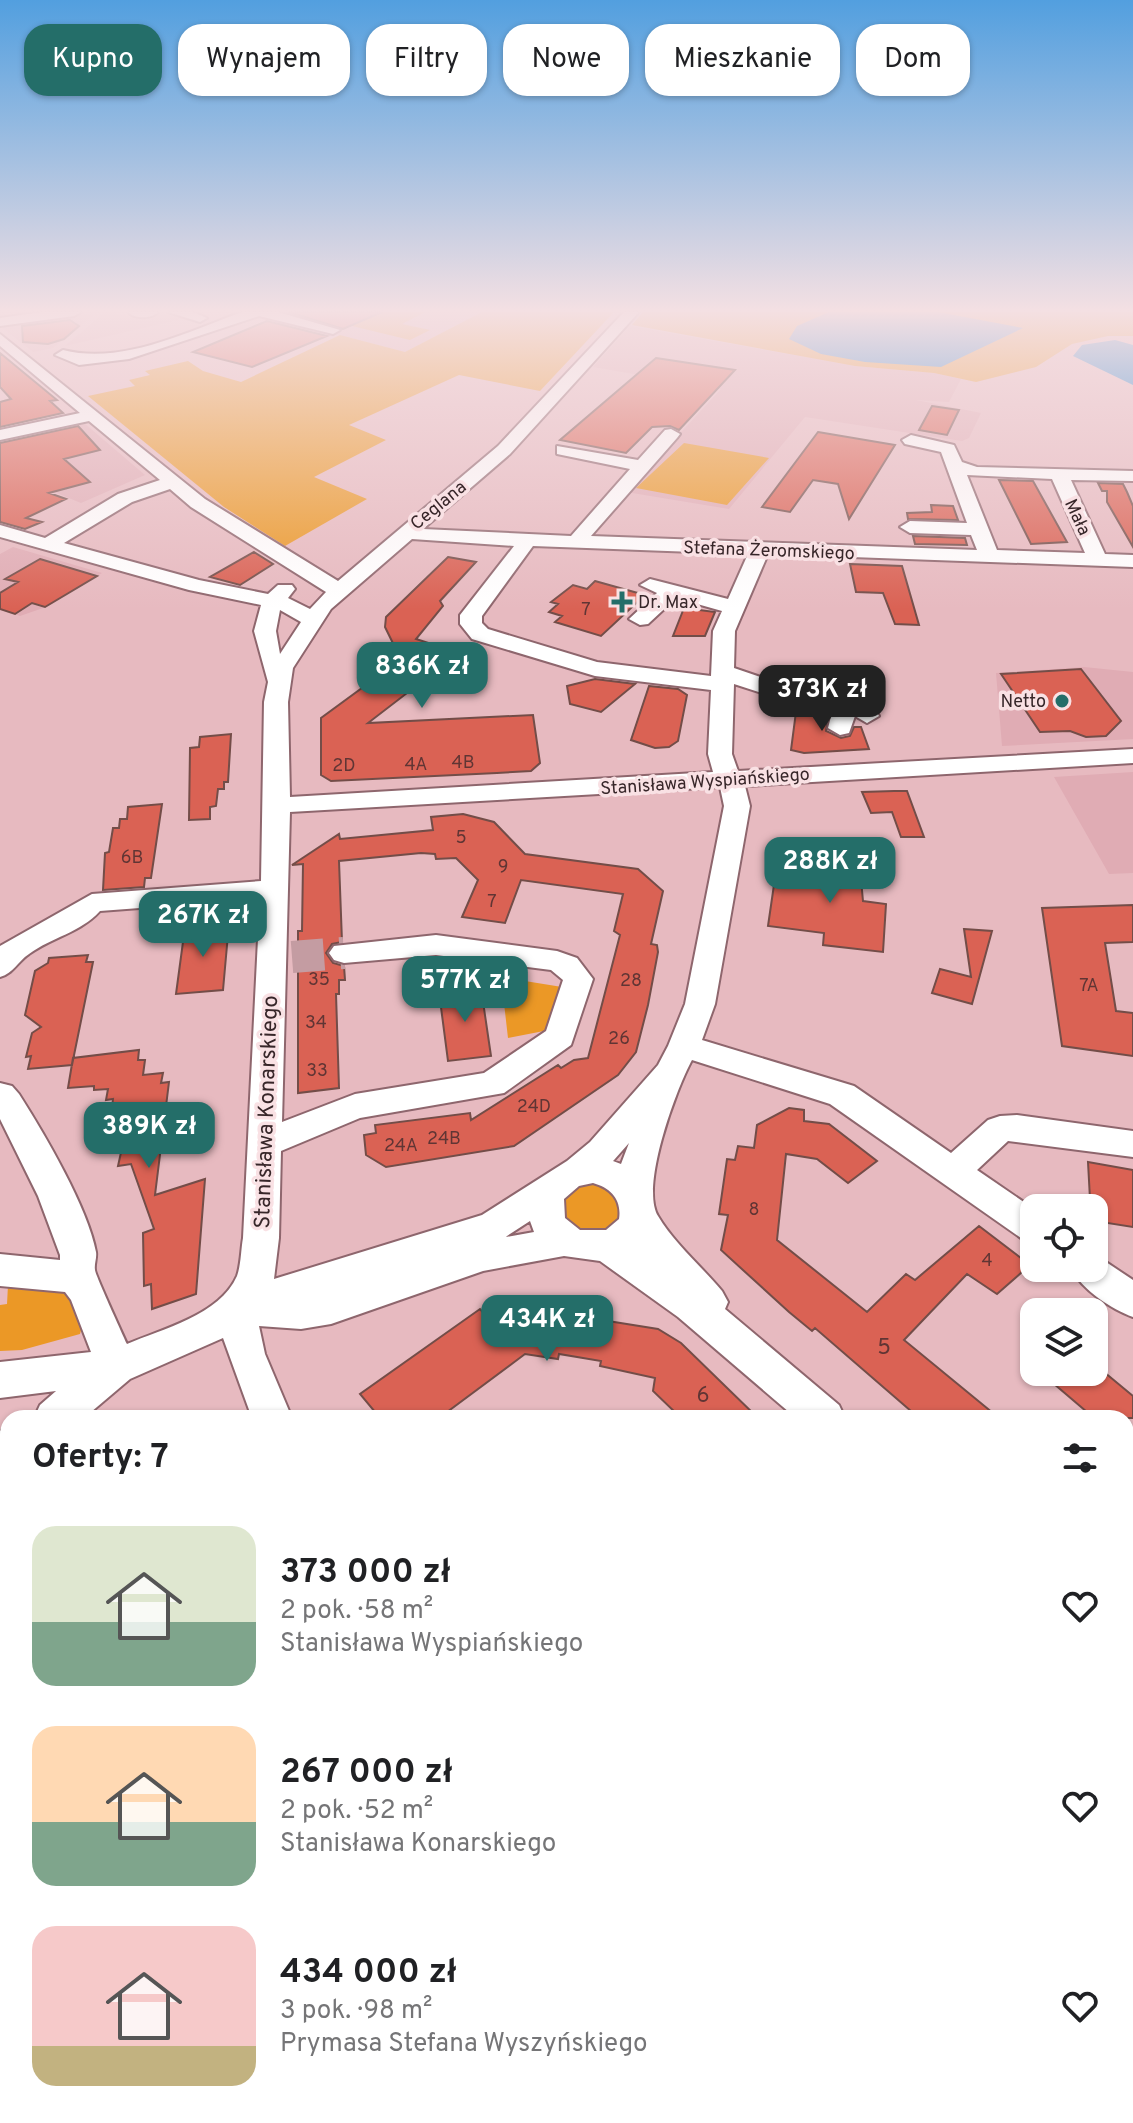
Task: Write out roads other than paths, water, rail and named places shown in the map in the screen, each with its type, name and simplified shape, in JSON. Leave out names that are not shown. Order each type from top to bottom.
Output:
[{"type":"street","points":[[87,411],[211,513],[338,590]]},
{"type":"street","name":"Ceglana","points":[[278,680],[312,619],[338,590],[508,446],[540,411]]},
{"type":"street","points":[[0,435],[92,415]]},
{"type":"street","points":[[575,543],[671,434]]},
{"type":"street","points":[[911,440],[948,449],[950,462],[976,472],[1133,476]]},
{"type":"street","points":[[563,450],[642,466]]},
{"type":"street","points":[[956,466],[989,556]]},
{"type":"street","name":"Mała","points":[[1059,474],[1098,560]]},
{"type":"street","points":[[47,545],[125,498],[173,482]]},
{"type":"street","points":[[910,527],[979,529]]},
{"type":"street","points":[[0,531],[268,606],[288,619],[312,619]]},
{"type":"street","name":"Stefana Żeromskiego","points":[[405,532],[435,537],[575,543],[1133,561]]},
{"type":"street","points":[[526,541],[518,557],[471,615],[472,626],[480,634],[595,669],[759,692],[777,691],[860,701],[867,716]]},
{"type":"street","points":[[548,1191],[543,1206],[547,1222],[567,1241],[585,1247],[605,1245],[626,1235],[636,1205],[636,1170],[703,988],[737,806],[737,793],[722,769],[720,754],[724,631],[760,550]]},
{"type":"street","points":[[278,680],[267,654],[268,606],[293,582],[295,565]]},
{"type":"street","points":[[650,585],[733,607]]},
{"type":"street","points":[[268,606],[338,590]]},
{"type":"street","points":[[640,619],[672,591]]},
{"type":"street","name":"Stanisława Konarskiego","points":[[64,1410],[116,1367],[213,1325],[236,1307],[255,1280],[282,958],[274,889],[278,680]]},
{"type":"street","points":[[840,728],[847,699]]},
{"type":"street","name":"Stanisława Wyspiańskiego","points":[[277,805],[1133,756]]},
{"type":"street","points":[[0,967],[7,954],[81,917],[92,903],[274,889]]},
{"type":"street","points":[[264,1144],[355,1106],[492,1084],[560,1037],[578,979],[566,965],[557,961],[436,945],[344,953]]},
{"type":"street","points":[[236,1307],[494,1226],[548,1191],[561,1177],[580,1170],[602,1151],[677,1059]]},
{"type":"street","points":[[677,1059],[842,1095],[1020,1218]]},
{"type":"street","points":[[0,1095],[10,1104],[32,1144],[78,1253],[75,1277],[90,1300],[116,1367]]},
{"type":"street","points":[[955,1170],[1000,1129],[1017,1128],[1133,1144]]},
{"type":"street","points":[[580,1170],[606,1171],[744,1344]]},
{"type":"street","points":[[236,1307],[301,1313],[331,1308],[483,1256],[567,1241]]},
{"type":"street","points":[[605,1245],[664,1283],[744,1344],[816,1410]]},
{"type":"street","points":[[0,1270],[75,1277]]},
{"type":"street","points":[[1108,1282],[1133,1301]]},
{"type":"street","points":[[236,1307],[246,1354],[269,1410]]},
{"type":"street","name":"Stanisława Konarskiego","points":[[0,1380],[116,1367]]},
{"type":"tunnel","points":[[292,957],[344,953]]},
{"type":"place","name":"Dr. Max","points":[[622,602]]},
{"type":"place","name":"Netto","points":[[1062,701]]}]
